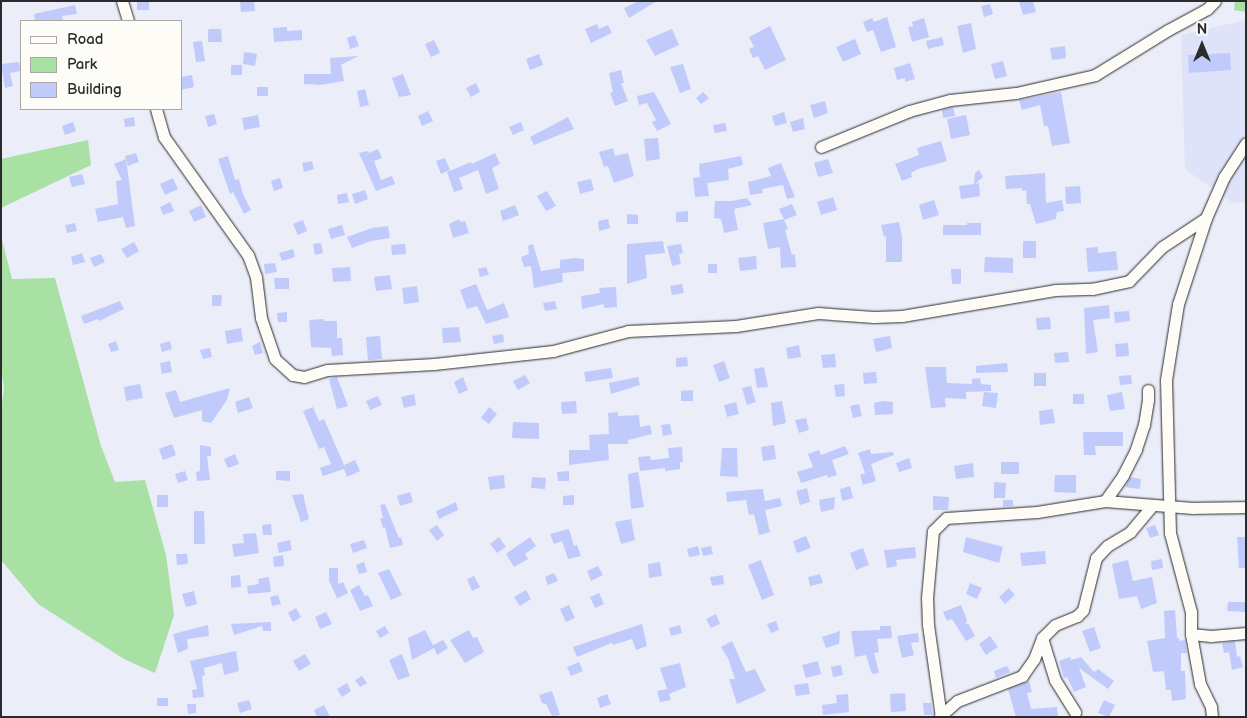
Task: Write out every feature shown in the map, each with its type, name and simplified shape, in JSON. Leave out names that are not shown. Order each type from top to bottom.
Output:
[{"type":"street","points":[[122,1],[128,20]]},
{"type":"street","points":[[821,147],[909,111],[933,104],[978,95],[1016,93],[1095,75],[1207,10],[1215,1]]},
{"type":"street","points":[[156,110],[164,137],[248,255],[256,277],[261,318],[275,359],[293,376],[304,377],[327,370],[434,364],[553,351],[628,331],[736,326],[818,313],[874,317],[902,316],[1056,290],[1092,289],[1129,281],[1162,247],[1206,218]]},
{"type":"street","points":[[1212,717],[1211,707],[1200,684],[1191,634],[1191,612],[1170,533],[1166,380],[1178,304],[1206,218],[1224,177],[1246,143]]},
{"type":"street","points":[[1105,501],[1123,475],[1136,449],[1144,425],[1148,390]]},
{"type":"street","points":[[941,717],[928,625],[927,598],[933,531],[938,523],[946,518],[1037,512],[1105,501],[1153,505],[1169,504],[1193,508],[1246,507]]},
{"type":"street","points":[[941,717],[957,701],[1022,676],[1034,659],[1042,638],[1055,625],[1077,616],[1083,610],[1096,558],[1107,546],[1130,532],[1153,505]]},
{"type":"street","points":[[1191,634],[1211,636],[1246,633]]},
{"type":"street","points":[[1042,638],[1055,680],[1075,712]]},
{"type":"shaded area","points":[[1246,20],[1246,202],[1233,203],[1185,169],[1181,35]]},
{"type":"green space","points":[[1235,1],[1246,1],[1246,12],[1234,10]]},
{"type":"green space","points":[[88,140],[91,165],[1,208],[1,159]]},
{"type":"green space","points":[[1,236],[12,279],[55,278],[101,446],[115,482],[145,480],[166,555],[174,615],[155,673],[124,659],[38,604],[1,560],[1,409],[4,389],[1,366]]},
{"type":"building","points":[[137,1],[149,1],[149,10],[137,10]]},
{"type":"building","points":[[240,1],[254,1],[255,11],[241,12]]},
{"type":"building","points":[[639,1],[657,1],[629,18],[624,8]]},
{"type":"building","points":[[1019,1],[1033,1],[1036,12],[1023,15]]},
{"type":"building","points":[[990,4],[993,14],[984,17],[981,6]]},
{"type":"building","points":[[75,5],[77,14],[62,16],[63,20],[35,20],[34,14]]},
{"type":"building","points":[[887,17],[896,47],[881,52],[873,30],[867,32],[863,22],[872,18],[874,22]]},
{"type":"building","points":[[924,18],[929,37],[912,42],[908,27],[913,26],[912,22]]},
{"type":"building","points":[[971,23],[976,49],[963,53],[957,26]]},
{"type":"building","points":[[597,24],[599,29],[608,25],[612,33],[591,43],[585,29]]},
{"type":"building","points":[[770,26],[786,60],[765,70],[758,56],[753,58],[749,49],[754,47],[749,37]]},
{"type":"building","points":[[287,27],[287,31],[302,30],[302,40],[274,42],[273,28]]},
{"type":"building","points":[[221,29],[222,42],[208,42],[208,30]]},
{"type":"building","points":[[672,29],[679,45],[655,56],[646,40]]},
{"type":"building","points":[[355,35],[359,46],[350,49],[347,38]]},
{"type":"building","points":[[942,37],[944,45],[928,49],[926,41]]},
{"type":"building","points":[[855,39],[861,54],[843,62],[836,47]]},
{"type":"building","points":[[434,40],[440,53],[431,57],[425,44]]},
{"type":"building","points":[[202,41],[205,61],[196,62],[193,42]]},
{"type":"building","points":[[1065,46],[1066,58],[1052,60],[1050,48]]},
{"type":"building","points":[[244,52],[257,54],[255,66],[243,64]]},
{"type":"building","points":[[1230,53],[1231,70],[1189,73],[1188,55]]},
{"type":"building","points":[[539,54],[543,65],[530,70],[526,59]]},
{"type":"building","points":[[358,56],[341,65],[344,81],[320,85],[304,84],[304,74],[331,74],[330,58]]},
{"type":"building","points":[[1003,61],[1007,76],[995,79],[991,64]]},
{"type":"building","points":[[19,62],[20,71],[10,73],[13,86],[5,88],[1,64]]},
{"type":"building","points":[[910,63],[915,79],[905,82],[905,78],[897,80],[894,68]]},
{"type":"building","points":[[683,64],[691,89],[680,93],[670,67]]},
{"type":"building","points":[[231,65],[242,65],[242,75],[231,75]]},
{"type":"building","points":[[621,70],[624,83],[621,83],[628,101],[615,106],[610,93],[613,92],[609,73]]},
{"type":"building","points":[[403,74],[411,95],[399,97],[392,78]]},
{"type":"building","points":[[192,75],[194,87],[182,90],[182,77]]},
{"type":"building","points":[[476,83],[480,92],[471,97],[466,88]]},
{"type":"building","points":[[257,87],[268,87],[268,96],[257,96]]},
{"type":"building","points":[[365,89],[369,105],[360,107],[357,91]]},
{"type":"building","points":[[654,92],[671,124],[657,131],[652,122],[656,120],[647,103],[639,105],[637,96]]},
{"type":"building","points":[[703,92],[709,98],[701,104],[696,98]]},
{"type":"building","points":[[1061,92],[1070,143],[1052,146],[1048,126],[1044,126],[1040,105],[1022,110],[1019,100]]},
{"type":"building","points":[[825,101],[828,113],[814,118],[810,105]]},
{"type":"building","points":[[953,107],[955,116],[943,118],[942,110]]},
{"type":"building","points":[[428,111],[433,121],[422,126],[418,116]]},
{"type":"building","points":[[784,112],[787,123],[775,126],[772,116]]},
{"type":"building","points":[[214,114],[217,124],[208,127],[205,116]]},
{"type":"building","points":[[258,115],[260,127],[244,130],[242,118]]},
{"type":"building","points":[[966,115],[970,135],[951,139],[947,119]]},
{"type":"building","points":[[134,117],[135,126],[125,127],[124,119]]},
{"type":"building","points":[[568,117],[574,129],[534,145],[530,137]]},
{"type":"building","points":[[803,118],[805,129],[793,132],[790,122]]},
{"type":"building","points":[[73,122],[76,131],[65,135],[62,126]]},
{"type":"building","points":[[521,122],[524,130],[513,135],[509,127]]},
{"type":"building","points":[[725,123],[727,131],[715,133],[713,125]]},
{"type":"building","points":[[658,138],[660,159],[646,161],[644,139]]},
{"type":"building","points":[[941,141],[947,161],[918,169],[911,173],[912,177],[902,181],[895,164],[919,155],[917,148]]},
{"type":"building","points":[[613,148],[615,156],[628,153],[634,176],[614,183],[608,166],[604,167],[599,152]]},
{"type":"building","points":[[378,149],[382,158],[374,161],[381,180],[392,176],[395,184],[376,191],[359,153],[368,151],[369,153]]},
{"type":"building","points":[[136,153],[139,162],[128,166],[125,156]]},
{"type":"building","points":[[495,153],[500,164],[492,168],[499,189],[486,194],[478,170],[459,178],[463,189],[454,192],[447,172],[471,162],[472,164]]},
{"type":"building","points":[[228,156],[235,180],[239,179],[243,194],[251,210],[244,214],[233,192],[230,194],[218,159]]},
{"type":"building","points":[[741,156],[743,165],[728,169],[729,180],[707,183],[709,196],[695,197],[693,178],[700,177],[699,164]]},
{"type":"building","points":[[445,158],[450,170],[441,174],[436,161]]},
{"type":"building","points":[[126,159],[135,226],[126,228],[123,217],[98,222],[95,209],[118,204],[116,181],[122,180],[114,164]]},
{"type":"building","points":[[828,159],[833,173],[818,177],[814,163]]},
{"type":"building","points":[[312,161],[314,169],[304,172],[302,163]]},
{"type":"building","points":[[781,163],[795,197],[787,199],[783,185],[762,189],[763,193],[750,195],[748,182],[771,176],[768,168]]},
{"type":"building","points":[[979,170],[983,177],[975,184],[979,183],[980,196],[961,199],[959,186],[974,184],[975,173]]},
{"type":"building","points":[[1045,173],[1046,203],[1062,200],[1064,211],[1057,212],[1056,219],[1036,224],[1030,204],[1027,204],[1026,190],[1022,191],[1022,188],[1006,189],[1005,176]]},
{"type":"building","points":[[82,174],[85,184],[72,187],[69,177]]},
{"type":"building","points":[[173,178],[178,189],[165,195],[160,184]]},
{"type":"building","points":[[280,178],[283,188],[274,191],[271,181]]},
{"type":"building","points":[[591,179],[594,190],[580,194],[577,182]]},
{"type":"building","points":[[1080,186],[1081,203],[1066,204],[1065,187]]},
{"type":"building","points":[[365,190],[368,199],[355,204],[352,194]]},
{"type":"building","points":[[547,191],[556,206],[546,211],[537,196]]},
{"type":"building","points":[[347,193],[349,202],[338,204],[337,195]]},
{"type":"building","points":[[833,197],[837,210],[821,215],[817,202]]},
{"type":"building","points":[[747,198],[752,205],[734,209],[738,230],[724,233],[721,219],[714,218],[715,201],[732,201]]},
{"type":"building","points":[[934,200],[939,215],[923,220],[919,205]]},
{"type":"building","points":[[170,202],[174,211],[163,215],[160,207]]},
{"type":"building","points":[[792,204],[797,215],[784,220],[788,229],[785,230],[792,255],[795,254],[796,267],[781,268],[780,247],[768,249],[763,223],[784,219],[779,209]]},
{"type":"building","points":[[201,205],[206,217],[194,222],[189,211]]},
{"type":"building","points":[[515,205],[519,215],[503,221],[500,211]]},
{"type":"building","points":[[688,211],[688,222],[676,222],[676,212]]},
{"type":"building","points":[[627,214],[638,215],[638,224],[627,224]]},
{"type":"building","points":[[459,219],[460,222],[465,221],[469,233],[453,238],[449,224]]},
{"type":"building","points":[[608,219],[610,228],[599,231],[598,221]]},
{"type":"building","points":[[303,220],[307,231],[298,235],[293,224]]},
{"type":"building","points":[[899,222],[902,236],[902,262],[886,262],[886,236],[884,237],[881,225]]},
{"type":"building","points":[[75,223],[77,231],[67,233],[65,225]]},
{"type":"building","points":[[967,223],[981,223],[981,235],[943,235],[943,225],[967,225]]},
{"type":"building","points":[[342,225],[345,235],[331,239],[328,229]]},
{"type":"building","points":[[388,226],[390,238],[371,241],[352,248],[347,237],[372,228]]},
{"type":"building","points":[[663,241],[665,253],[645,255],[647,278],[627,284],[627,244]]},
{"type":"building","points":[[1023,241],[1036,241],[1036,258],[1023,258]]},
{"type":"building","points":[[134,242],[139,251],[127,258],[121,249]]},
{"type":"building","points":[[321,243],[323,253],[315,255],[313,244]]},
{"type":"building","points":[[405,244],[406,254],[392,255],[391,245]]},
{"type":"building","points":[[533,244],[541,271],[560,268],[560,260],[575,258],[584,259],[584,271],[562,273],[563,282],[534,288],[531,266],[524,267],[521,257],[529,254],[528,246]]},
{"type":"building","points":[[681,244],[683,253],[679,254],[681,264],[672,266],[667,246]]},
{"type":"building","points":[[1098,247],[1098,253],[1116,251],[1118,270],[1088,272],[1086,248]]},
{"type":"building","points":[[293,249],[295,257],[282,261],[279,253]]},
{"type":"building","points":[[82,253],[85,262],[73,265],[71,257]]},
{"type":"building","points":[[101,254],[105,262],[94,267],[90,258]]},
{"type":"building","points":[[756,256],[757,269],[740,271],[738,258]]},
{"type":"building","points":[[985,257],[1013,258],[1013,273],[984,272]]},
{"type":"building","points":[[275,263],[277,272],[265,274],[264,264]]},
{"type":"building","points":[[708,264],[717,264],[717,273],[708,273]]},
{"type":"building","points":[[350,267],[351,281],[333,282],[332,268]]},
{"type":"building","points":[[486,267],[489,275],[480,277],[478,269]]},
{"type":"building","points":[[951,269],[961,269],[961,284],[952,284]]},
{"type":"building","points":[[390,275],[392,289],[376,291],[374,277]]},
{"type":"building","points":[[274,278],[289,278],[289,289],[275,289]]},
{"type":"building","points":[[476,284],[487,310],[504,303],[509,317],[486,324],[477,306],[467,309],[460,290]]},
{"type":"building","points":[[682,284],[684,293],[672,295],[670,286]]},
{"type":"building","points":[[417,286],[419,302],[404,304],[402,288]]},
{"type":"building","points":[[616,287],[617,307],[604,308],[604,304],[582,309],[581,296],[600,293],[599,288]]},
{"type":"building","points":[[212,295],[222,295],[221,306],[212,306]]},
{"type":"building","points":[[120,301],[124,309],[99,321],[98,319],[84,324],[81,316]]},
{"type":"building","points":[[555,301],[557,309],[545,311],[543,303]]},
{"type":"building","points":[[1109,305],[1110,318],[1093,320],[1098,352],[1086,354],[1084,308]]},
{"type":"building","points":[[1129,311],[1130,321],[1115,323],[1114,312]]},
{"type":"building","points":[[287,312],[287,322],[278,322],[277,313]]},
{"type":"building","points":[[1050,317],[1051,329],[1037,330],[1036,318]]},
{"type":"building","points":[[324,319],[324,321],[337,321],[337,338],[342,338],[343,355],[332,356],[331,348],[311,347],[309,320]]},
{"type":"building","points":[[459,327],[461,342],[443,343],[442,328]]},
{"type":"building","points":[[241,328],[243,341],[227,344],[225,331]]},
{"type":"building","points":[[503,334],[504,342],[494,344],[492,336]]},
{"type":"building","points":[[380,336],[382,359],[368,360],[366,337]]},
{"type":"building","points":[[890,336],[892,348],[876,352],[873,339]]},
{"type":"building","points":[[116,341],[119,350],[111,352],[108,344]]},
{"type":"building","points":[[170,341],[172,349],[162,352],[160,344]]},
{"type":"building","points":[[260,342],[263,353],[255,355],[252,346]]},
{"type":"building","points":[[1128,343],[1129,356],[1116,357],[1115,344]]},
{"type":"building","points":[[799,345],[801,357],[788,359],[786,348]]},
{"type":"building","points":[[210,348],[212,357],[203,359],[200,350]]},
{"type":"building","points":[[1068,352],[1069,362],[1055,363],[1054,353]]},
{"type":"building","points":[[835,354],[836,367],[823,368],[821,355]]},
{"type":"building","points":[[687,357],[688,366],[676,367],[676,358]]},
{"type":"building","points":[[170,361],[172,372],[162,374],[160,363]]},
{"type":"building","points":[[724,361],[730,378],[719,382],[713,365]]},
{"type":"building","points":[[1007,363],[1008,372],[976,373],[976,366]]},
{"type":"building","points":[[764,367],[768,387],[757,388],[754,369]]},
{"type":"building","points":[[925,367],[946,367],[947,383],[972,384],[972,379],[980,378],[981,384],[991,385],[991,391],[966,392],[966,399],[945,398],[946,407],[931,408]]},
{"type":"building","points":[[611,368],[613,378],[586,382],[584,372]]},
{"type":"building","points":[[876,372],[877,383],[864,384],[863,373]]},
{"type":"building","points":[[1034,373],[1046,373],[1046,386],[1034,386]]},
{"type":"building","points":[[525,375],[530,383],[518,390],[513,381]]},
{"type":"building","points":[[1131,375],[1132,384],[1120,385],[1119,376]]},
{"type":"building","points":[[337,377],[348,406],[337,409],[329,379]]},
{"type":"building","points":[[463,377],[468,390],[459,394],[454,382]]},
{"type":"building","points":[[638,377],[640,385],[611,394],[609,383]]},
{"type":"building","points":[[140,384],[143,398],[126,401],[124,387]]},
{"type":"building","points":[[844,384],[845,396],[836,397],[834,385]]},
{"type":"building","points":[[751,386],[756,402],[747,405],[742,388]]},
{"type":"building","points":[[230,388],[227,400],[211,423],[202,421],[202,410],[174,418],[165,393],[176,390],[180,402]]},
{"type":"building","points":[[693,390],[693,401],[681,401],[681,391]]},
{"type":"building","points":[[984,392],[998,393],[996,408],[982,406]]},
{"type":"building","points":[[1122,392],[1125,409],[1110,411],[1107,395]]},
{"type":"building","points":[[414,394],[416,405],[404,408],[401,397]]},
{"type":"building","points":[[1073,394],[1084,394],[1084,404],[1073,404]]},
{"type":"building","points":[[378,396],[382,405],[370,410],[366,401]]},
{"type":"building","points":[[249,397],[253,408],[238,413],[235,402]]},
{"type":"building","points":[[576,401],[577,413],[562,414],[561,402]]},
{"type":"building","points":[[782,401],[786,423],[773,426],[771,403]]},
{"type":"building","points":[[883,401],[893,402],[893,414],[875,415],[874,403]]},
{"type":"building","points":[[736,402],[739,414],[727,417],[724,405]]},
{"type":"building","points":[[859,404],[862,416],[853,418],[850,406]]},
{"type":"building","points":[[313,407],[319,421],[324,419],[344,465],[355,460],[360,471],[347,477],[344,469],[323,476],[320,468],[331,464],[324,447],[319,449],[303,411]]},
{"type":"building","points":[[489,407],[497,414],[489,424],[481,418]]},
{"type":"building","points":[[1053,409],[1055,423],[1040,425],[1039,411]]},
{"type":"building","points":[[618,412],[618,416],[639,415],[640,427],[650,425],[652,434],[628,440],[628,444],[608,444],[609,460],[569,465],[569,450],[590,450],[589,435],[609,434],[608,413]]},
{"type":"building","points":[[806,418],[809,430],[799,433],[795,420]]},
{"type":"building","points":[[513,422],[539,423],[539,439],[512,438]]},
{"type":"building","points":[[670,424],[672,434],[663,436],[661,425]]},
{"type":"building","points":[[1083,432],[1123,432],[1123,446],[1095,446],[1096,455],[1084,455]]},
{"type":"building","points":[[172,444],[176,455],[163,460],[159,449]]},
{"type":"building","points":[[200,445],[211,447],[211,456],[207,456],[210,480],[197,481],[196,472],[200,471]]},
{"type":"building","points":[[774,445],[776,459],[763,461],[761,447]]},
{"type":"building","points":[[845,446],[849,454],[832,460],[837,475],[828,478],[827,475],[801,483],[797,472],[813,467],[808,454],[819,450],[821,455]]},
{"type":"building","points":[[682,447],[683,462],[680,462],[680,469],[665,471],[665,468],[640,471],[638,457],[650,456],[651,460],[669,458],[668,448]]},
{"type":"building","points":[[722,448],[737,448],[738,477],[720,476]]},
{"type":"building","points":[[870,449],[871,454],[893,452],[894,455],[871,464],[876,481],[863,485],[860,475],[865,473],[858,453]]},
{"type":"building","points":[[235,454],[239,464],[228,468],[224,459]]},
{"type":"building","points":[[909,458],[912,468],[899,472],[896,463]]},
{"type":"building","points":[[1001,462],[1019,462],[1019,474],[1001,474]]},
{"type":"building","points":[[973,463],[974,477],[956,479],[954,466]]},
{"type":"building","points":[[185,471],[188,480],[178,483],[175,474]]},
{"type":"building","points":[[276,471],[290,471],[290,481],[276,480]]},
{"type":"building","points":[[569,471],[569,481],[558,481],[557,472]]},
{"type":"building","points":[[638,472],[644,507],[631,509],[628,474]]},
{"type":"building","points":[[504,475],[505,488],[490,490],[488,477]]},
{"type":"building","points":[[1055,475],[1076,475],[1076,493],[1054,492]]},
{"type":"building","points":[[532,477],[546,478],[545,489],[531,488]]},
{"type":"building","points":[[1130,477],[1141,479],[1140,489],[1125,487]]},
{"type":"building","points":[[994,482],[1006,483],[1005,498],[994,498]]},
{"type":"building","points":[[850,486],[853,498],[842,501],[840,489]]},
{"type":"building","points":[[807,488],[810,502],[800,505],[796,491]]},
{"type":"building","points":[[763,489],[765,501],[780,498],[782,506],[765,510],[770,532],[759,535],[754,514],[749,515],[746,500],[727,502],[726,492]]},
{"type":"building","points":[[410,492],[413,502],[400,506],[397,496]]},
{"type":"building","points":[[303,494],[309,519],[301,522],[292,495]]},
{"type":"building","points":[[157,495],[168,495],[168,507],[157,507]]},
{"type":"building","points":[[574,495],[574,505],[563,505],[563,496]]},
{"type":"building","points":[[933,496],[949,497],[948,510],[933,510]]},
{"type":"building","points":[[835,497],[834,509],[821,512],[819,500]]},
{"type":"building","points":[[1003,500],[1013,500],[1013,506],[1003,507]]},
{"type":"building","points":[[456,502],[458,510],[439,519],[436,511]]},
{"type":"building","points":[[385,504],[403,545],[390,548],[385,527],[383,528],[380,519],[383,518],[380,505]]},
{"type":"building","points":[[194,511],[204,511],[205,544],[194,544]]},
{"type":"building","points":[[631,519],[635,540],[621,544],[615,522]]},
{"type":"building","points":[[271,524],[272,535],[263,535],[262,525]]},
{"type":"building","points":[[437,525],[444,535],[437,541],[429,530]]},
{"type":"building","points":[[1155,525],[1159,535],[1150,538],[1146,528]]},
{"type":"building","points":[[569,529],[574,546],[577,545],[581,556],[568,559],[562,541],[554,544],[550,534]]},
{"type":"building","points":[[256,533],[259,553],[234,557],[232,544],[244,543],[243,534]]},
{"type":"building","points":[[806,536],[811,548],[797,553],[793,541]]},
{"type":"building","points":[[499,537],[506,547],[497,553],[490,544]]},
{"type":"building","points":[[530,537],[536,546],[525,554],[528,559],[514,567],[506,554]]},
{"type":"building","points":[[966,537],[1003,547],[999,563],[963,552]]},
{"type":"building","points":[[1237,537],[1246,537],[1246,568],[1239,568]]},
{"type":"building","points":[[290,540],[292,550],[279,553],[277,543]]},
{"type":"building","points":[[364,540],[367,548],[353,553],[350,544]]},
{"type":"building","points":[[698,546],[700,555],[689,557],[687,549]]},
{"type":"building","points":[[711,546],[713,554],[703,556],[701,548]]},
{"type":"building","points":[[915,547],[916,558],[896,560],[897,566],[887,568],[884,550]]},
{"type":"building","points":[[863,548],[869,565],[856,570],[850,553]]},
{"type":"building","points":[[1045,551],[1046,564],[1022,566],[1020,553]]},
{"type":"building","points":[[176,554],[187,554],[188,564],[177,565]]},
{"type":"building","points":[[283,555],[284,566],[274,567],[273,557]]},
{"type":"building","points":[[1162,559],[1163,568],[1152,570],[1151,561]]},
{"type":"building","points":[[761,560],[774,595],[762,600],[748,565]]},
{"type":"building","points":[[1128,560],[1133,581],[1152,577],[1157,603],[1141,609],[1137,596],[1119,599],[1112,564]]},
{"type":"building","points":[[364,562],[367,572],[359,574],[356,565]]},
{"type":"building","points":[[660,562],[662,576],[649,578],[648,564]]},
{"type":"building","points":[[598,566],[603,575],[591,581],[587,571]]},
{"type":"building","points":[[329,568],[338,568],[338,584],[343,582],[348,593],[338,598],[338,600],[329,581]]},
{"type":"building","points":[[389,569],[402,595],[391,600],[378,573]]},
{"type":"building","points":[[554,573],[558,581],[548,585],[545,577]]},
{"type":"building","points":[[820,574],[823,583],[810,586],[808,577]]},
{"type":"building","points":[[240,575],[241,587],[231,588],[231,576]]},
{"type":"building","points":[[723,575],[724,584],[712,586],[710,577]]},
{"type":"building","points":[[474,576],[480,587],[472,591],[467,579]]},
{"type":"building","points":[[269,577],[271,592],[248,594],[247,586],[259,584],[258,579]]},
{"type":"building","points":[[970,583],[982,588],[977,599],[966,594]]},
{"type":"building","points":[[359,585],[365,596],[368,595],[373,606],[360,611],[350,590]]},
{"type":"building","points":[[1009,588],[1015,595],[1005,604],[999,597]]},
{"type":"building","points":[[526,590],[531,599],[520,606],[514,597]]},
{"type":"building","points":[[194,591],[197,604],[186,607],[182,594]]},
{"type":"building","points":[[599,593],[604,604],[595,608],[590,597]]},
{"type":"building","points":[[278,595],[281,604],[272,606],[270,597]]},
{"type":"building","points":[[1228,602],[1246,602],[1246,612],[1227,611]]},
{"type":"building","points":[[569,605],[575,618],[566,622],[560,609]]},
{"type":"building","points":[[961,605],[967,620],[965,625],[968,623],[975,636],[966,641],[952,619],[947,621],[943,612]]},
{"type":"building","points":[[296,608],[301,617],[293,622],[288,613]]},
{"type":"building","points":[[1175,610],[1177,638],[1179,638],[1179,641],[1185,640],[1187,653],[1181,653],[1181,671],[1185,671],[1186,699],[1172,701],[1171,690],[1166,690],[1164,671],[1153,672],[1147,641],[1165,638],[1164,611]]},
{"type":"building","points":[[326,612],[332,624],[320,629],[315,617]]},
{"type":"building","points":[[716,614],[720,624],[711,628],[706,619]]},
{"type":"building","points":[[776,621],[779,630],[771,633],[767,624]]},
{"type":"building","points":[[271,622],[271,631],[263,631],[262,626],[234,635],[231,624]]},
{"type":"building","points":[[642,624],[647,646],[636,650],[632,639],[613,645],[612,643],[577,657],[573,647]]},
{"type":"building","points":[[208,625],[209,636],[187,639],[188,649],[178,653],[173,634]]},
{"type":"building","points":[[680,625],[682,633],[671,636],[669,628]]},
{"type":"building","points":[[385,626],[389,633],[380,638],[376,631]]},
{"type":"building","points":[[880,626],[891,626],[892,638],[877,639],[879,652],[874,653],[879,673],[872,674],[866,655],[855,657],[851,631],[880,630]]},
{"type":"building","points":[[1094,627],[1101,648],[1090,652],[1082,631]]},
{"type":"building","points":[[425,630],[433,645],[443,640],[448,648],[437,655],[434,648],[412,660],[408,638]]},
{"type":"building","points":[[469,630],[473,638],[477,637],[484,652],[465,663],[450,640]]},
{"type":"building","points":[[840,631],[839,644],[826,648],[822,637]]},
{"type":"building","points":[[918,633],[919,642],[911,643],[914,655],[902,658],[897,636]]},
{"type":"building","points":[[990,636],[998,647],[986,655],[979,644]]},
{"type":"building","points":[[732,641],[746,672],[755,669],[766,691],[737,704],[729,679],[735,679],[728,658],[721,647]]},
{"type":"building","points":[[1235,641],[1237,657],[1240,656],[1243,667],[1232,670],[1229,652],[1224,653],[1222,643]]},
{"type":"building","points":[[236,651],[239,671],[224,675],[222,663],[204,668],[205,675],[202,676],[204,697],[193,698],[192,690],[197,689],[190,661]]},
{"type":"building","points":[[305,654],[311,664],[299,671],[293,661]]},
{"type":"building","points":[[402,654],[410,676],[398,680],[389,660]]},
{"type":"building","points":[[1070,657],[1071,660],[1081,657],[1094,672],[1098,669],[1114,681],[1108,689],[1079,668],[1086,687],[1074,692],[1067,677],[1064,678],[1059,661]]},
{"type":"building","points":[[818,661],[821,674],[806,678],[802,665]]},
{"type":"building","points":[[579,662],[583,671],[571,676],[567,667]]},
{"type":"building","points":[[680,663],[686,687],[669,694],[671,700],[660,702],[657,691],[667,689],[660,668]]},
{"type":"building","points":[[841,665],[843,675],[833,677],[831,667]]},
{"type":"building","points":[[1007,666],[1010,672],[996,678],[994,671]]},
{"type":"building","points":[[362,676],[367,683],[360,687],[355,680]]},
{"type":"building","points":[[1029,681],[1032,692],[1027,693],[1031,709],[1057,707],[1058,716],[1016,717],[1008,689]]},
{"type":"building","points":[[347,683],[351,691],[342,697],[337,689]]},
{"type":"building","points":[[808,683],[810,694],[796,696],[794,685]]},
{"type":"building","points":[[552,691],[560,715],[552,716],[546,704],[542,703],[539,695]]},
{"type":"building","points":[[905,693],[906,711],[891,712],[890,694]]},
{"type":"building","points":[[607,694],[611,704],[600,708],[597,698]]},
{"type":"building","points":[[848,694],[849,712],[823,715],[822,705],[837,703],[836,695]]},
{"type":"building","points":[[157,698],[168,698],[168,706],[157,706]]},
{"type":"building","points":[[249,700],[252,709],[240,713],[237,703]]},
{"type":"building","points":[[1104,700],[1115,705],[1109,717],[1098,713]]},
{"type":"building","points":[[923,703],[931,703],[933,715],[924,715]]},
{"type":"building","points":[[187,704],[196,704],[196,713],[188,714]]},
{"type":"building","points":[[324,705],[330,717],[317,717],[314,710]]}]
